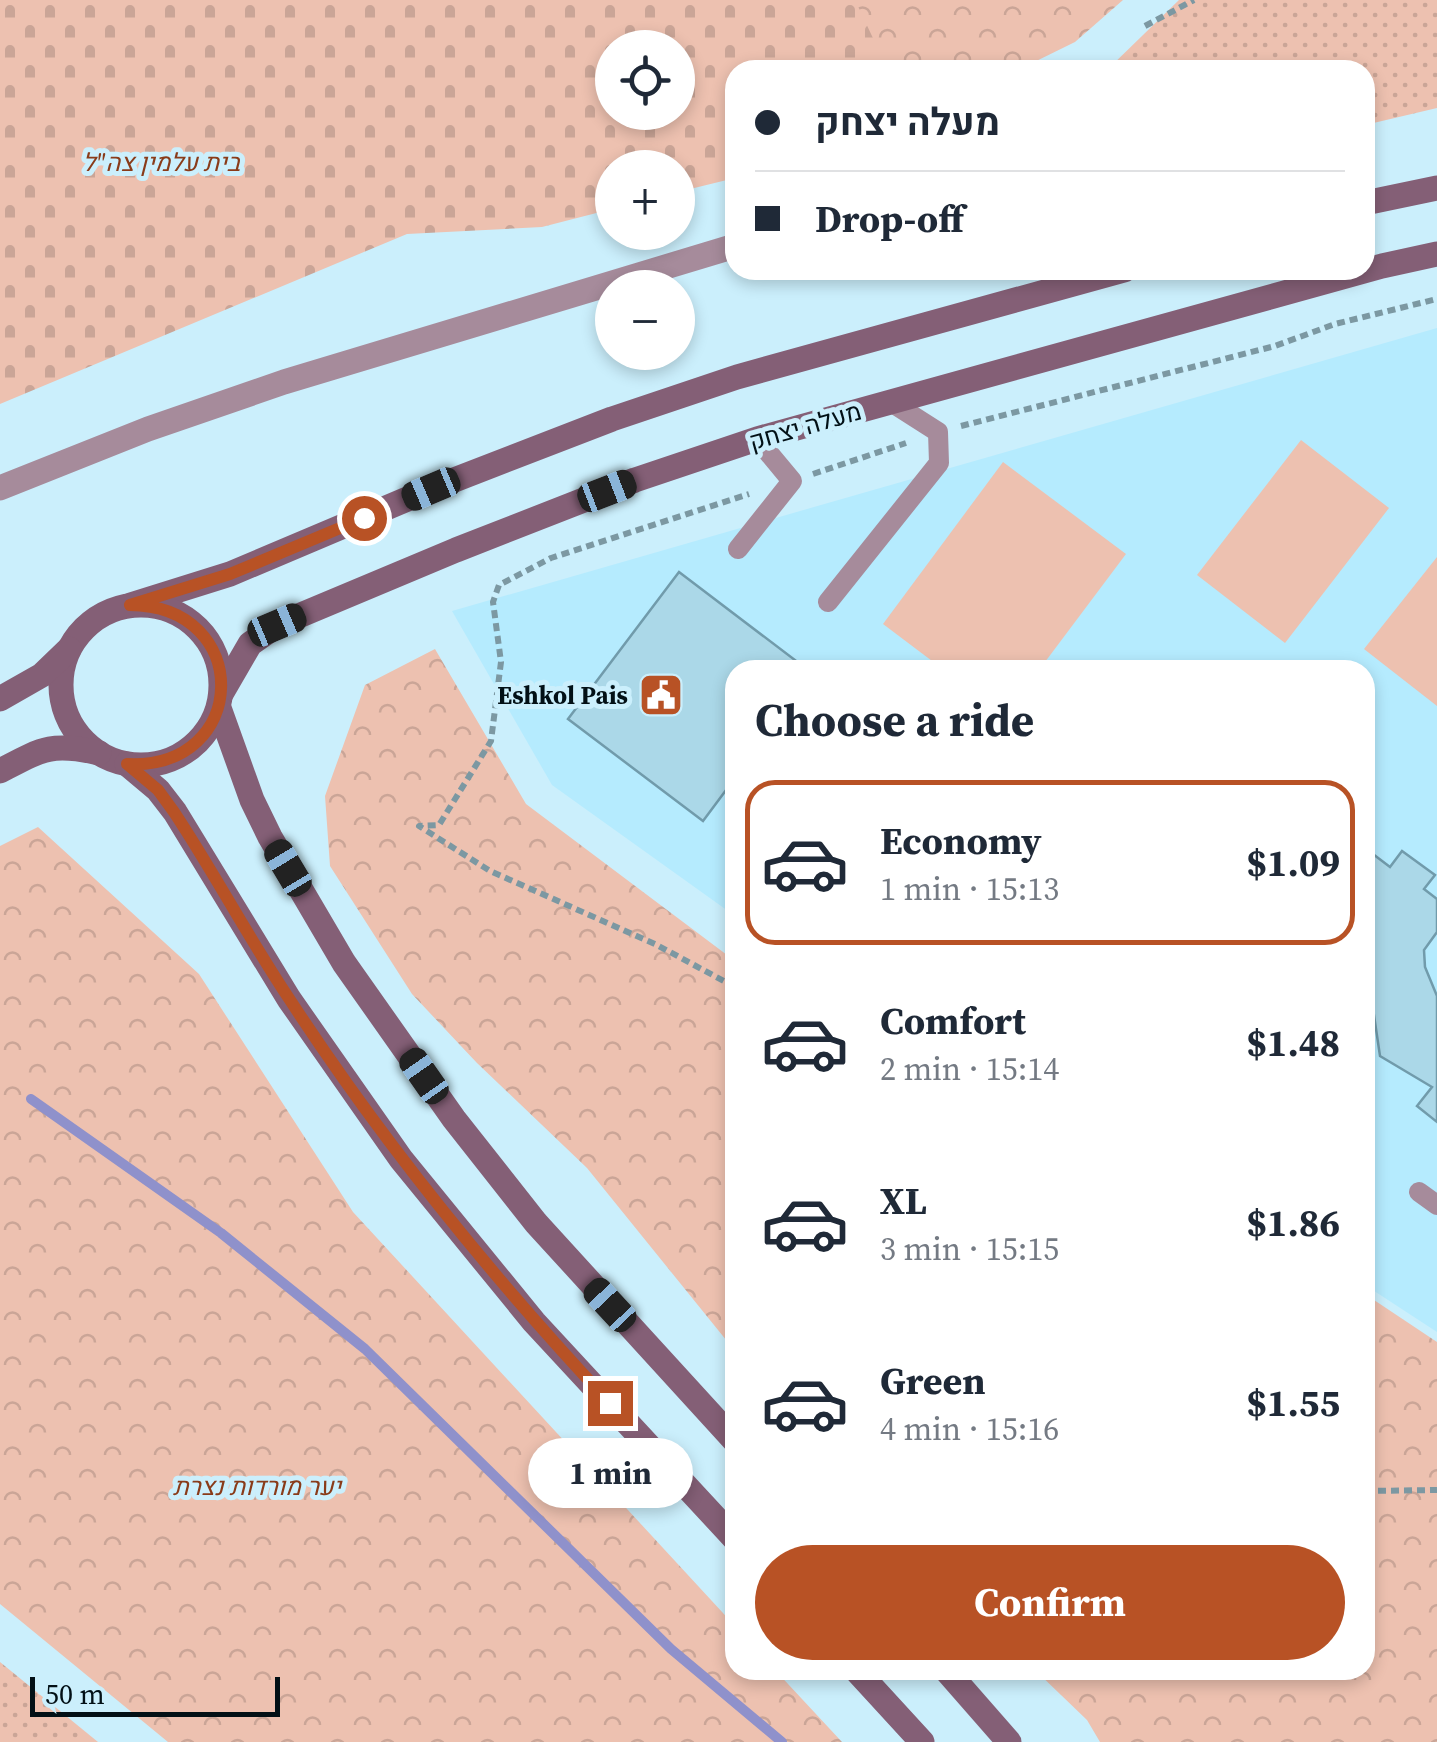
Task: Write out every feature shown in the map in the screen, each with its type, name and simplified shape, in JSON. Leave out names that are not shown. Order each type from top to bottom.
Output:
[{"type":"main road","points":[[1375,201],[1437,188]]},
{"type":"main road","name":"מעלה יצחק","points":[[1375,274],[1429,260]]},
{"type":"main road","points":[[0,699],[42,674],[69,649],[84,628],[106,612],[230,574],[431,489],[612,419],[701,389],[1088,280]]},
{"type":"main road","name":"מעלה יצחק","points":[[220,701],[250,644],[277,625],[536,519],[757,439],[1353,280]]},
{"type":"main road","points":[[130,605],[155,605],[178,613],[198,627],[216,658],[220,701],[252,800],[344,964],[454,1120],[584,1278],[725,1430]]},
{"type":"main road","points":[[69,649],[62,672],[62,696],[68,719],[82,739],[100,754]]},
{"type":"main road","points":[[0,770],[40,750],[66,745],[127,764],[150,765],[173,759],[193,747],[209,729],[220,701]]},
{"type":"main road","points":[[127,764],[158,790],[174,812],[289,999],[435,1203],[534,1322],[725,1528]]},
{"type":"main road","points":[[865,1680],[922,1742]]},
{"type":"main road","points":[[955,1680],[1009,1742]]},
{"type":"street","points":[[0,488],[148,429],[284,382],[725,249]]},
{"type":"lane","points":[[828,602],[939,463],[938,432],[890,402]]},
{"type":"lane","points":[[738,549],[792,481],[757,439]]},
{"type":"lane","points":[[1420,1192],[1437,1205]]},
{"type":"path","points":[[1146,26],[1194,0]]},
{"type":"path","points":[[725,982],[654,944],[490,871],[419,826],[439,825],[492,741],[501,662],[493,602],[499,585],[551,558],[938,432],[1274,346],[1335,324],[1437,298]]},
{"type":"path","points":[[1375,1491],[1437,1490]]},
{"type":"shaded area","points":[[1437,328],[1437,1332],[1375,1292],[1375,660],[725,660],[725,909],[552,785],[452,611]]},
{"type":"green space","name":"בית עלמין צה\"ל","points":[[0,0],[855,0],[883,60],[725,60],[725,180],[695,188],[695,150],[595,150],[595,213],[542,227],[407,234],[0,404]]},
{"type":"green space","points":[[852,0],[1123,0],[1075,42],[1038,60],[879,60]]},
{"type":"green space","points":[[1179,0],[1437,0],[1437,108],[1375,123],[1375,60],[1117,60]]},
{"type":"green space","points":[[1301,440],[1389,508],[1285,643],[1197,575]]},
{"type":"green space","points":[[1003,462],[1126,554],[1046,660],[931,660],[883,624]]},
{"type":"green space","points":[[1437,557],[1437,706],[1364,649]]},
{"type":"green space","points":[[435,649],[526,804],[725,953],[725,1339],[587,1168],[477,1063],[412,994],[330,866],[325,796],[365,685]]},
{"type":"green space","name":"יער מורדות נצרת","points":[[38,827],[199,974],[353,1212],[725,1615],[725,1680],[784,1680],[842,1742],[168,1742],[0,1604],[0,846]]},
{"type":"green space","points":[[1375,1301],[1437,1342],[1437,1742],[1100,1742],[1087,1720],[1045,1680],[1375,1680]]},
{"type":"green space","points":[[0,1662],[98,1742],[0,1742]]},
{"type":"building","name":"Eshkol Pais","points":[[679,572],[795,660],[725,660],[725,791],[703,821],[568,719]]},
{"type":"building","points":[[1402,851],[1435,875],[1424,889],[1437,899],[1437,932],[1424,950],[1425,967],[1437,996],[1437,1122],[1417,1106],[1432,1087],[1380,1056],[1375,1022],[1375,856],[1390,867]]},
{"type":"waterway","points":[[31,1099],[221,1233],[365,1349],[671,1649],[782,1742]]},
{"type":"place","name":"Eshkol Pais","points":[[661,695]]},
{"type":"route","points":[[364,518],[230,574],[130,605],[155,605],[178,613],[198,627],[212,647],[220,669],[222,694],[209,729],[193,747],[173,759],[150,765],[127,764],[158,790],[174,812],[289,999],[401,1159],[534,1322],[610,1403]]}]
